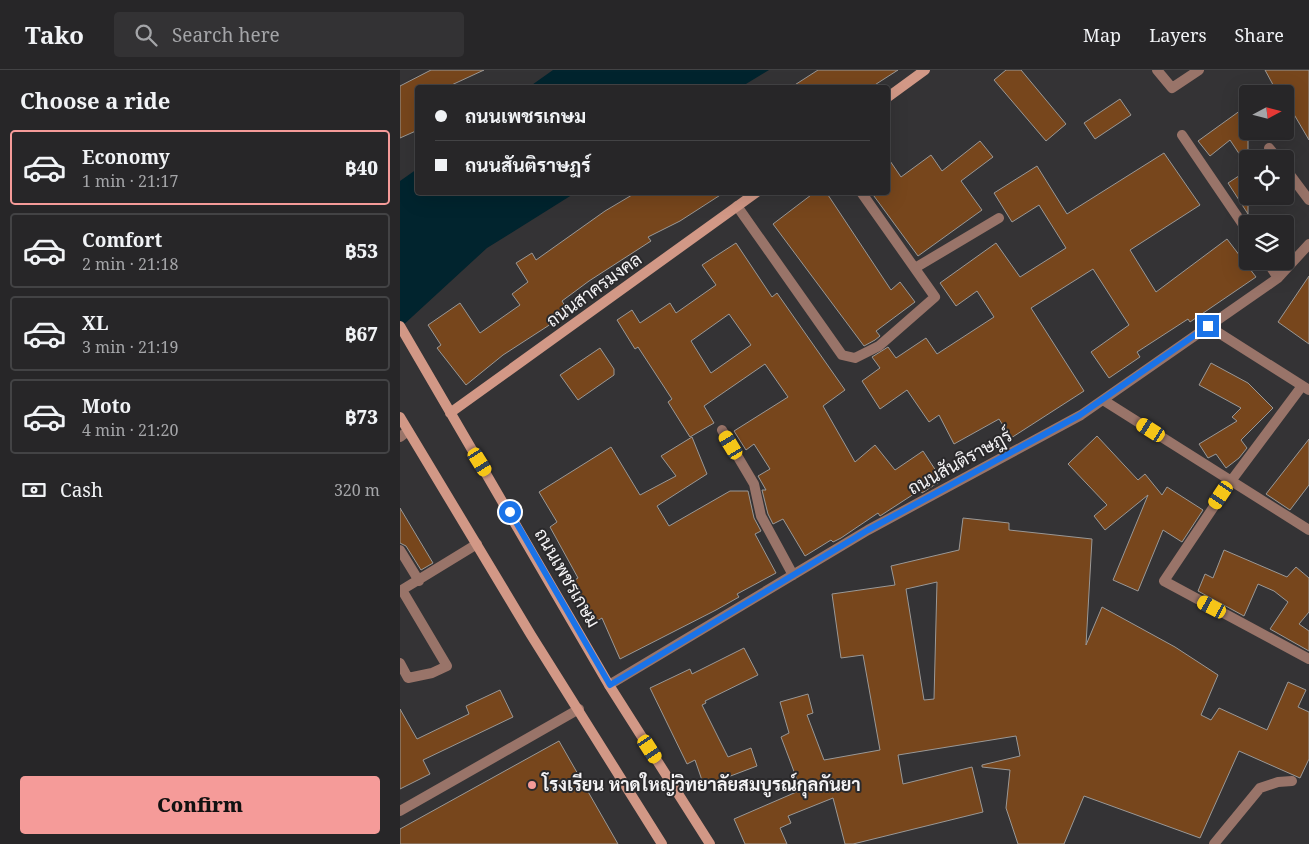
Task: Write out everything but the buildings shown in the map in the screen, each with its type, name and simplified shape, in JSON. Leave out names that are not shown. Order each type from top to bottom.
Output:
[{"type":"main road","points":[[890,96],[925,70]]},
{"type":"main road","name":"ถนนสาครมงคล","points":[[450,413],[753,195]]},
{"type":"main road","name":"ถนนเพชรเกษม","points":[[400,326],[610,685],[710,844]]},
{"type":"main road","points":[[400,417],[404,434],[477,544],[531,635],[662,844]]},
{"type":"street","points":[[1157,70],[1172,88],[1199,70]]},
{"type":"street","points":[[1182,135],[1239,219]]},
{"type":"street","points":[[1294,180],[1309,200]]},
{"type":"street","points":[[738,206],[842,355],[855,358],[879,346],[935,297],[863,195]]},
{"type":"street","points":[[915,268],[999,218]]},
{"type":"street","name":"ถนนสันติราษฎร์","points":[[610,685],[868,530],[1080,415],[1278,278],[1309,244]]},
{"type":"street","points":[[1273,270],[1278,278]]},
{"type":"street","points":[[1208,326],[1306,388],[1231,481],[1164,581],[1309,659]]},
{"type":"street","points":[[1103,400],[1309,530]]},
{"type":"street","points":[[722,430],[754,484],[761,516],[793,575]]},
{"type":"street","points":[[400,663],[408,678],[432,674],[448,666],[401,590],[419,581],[477,544]]},
{"type":"street","points":[[400,550],[419,581]]},
{"type":"street","points":[[400,811],[579,710]]},
{"type":"street","points":[[1214,844],[1260,788],[1278,782],[1292,781]]},
{"type":"water","points":[[553,70],[769,70],[744,85],[532,85]]},
{"type":"water","points":[[415,170],[415,195],[572,195],[487,248],[400,328],[400,181]]},
{"type":"place","name":"โรงเรียน หาดใหญ่วิทยาลัยสมบูรณ์กุลกันยา","points":[[532,785]]},
{"type":"route","points":[[510,512],[610,685],[868,530],[1080,415],[1208,326]]}]
